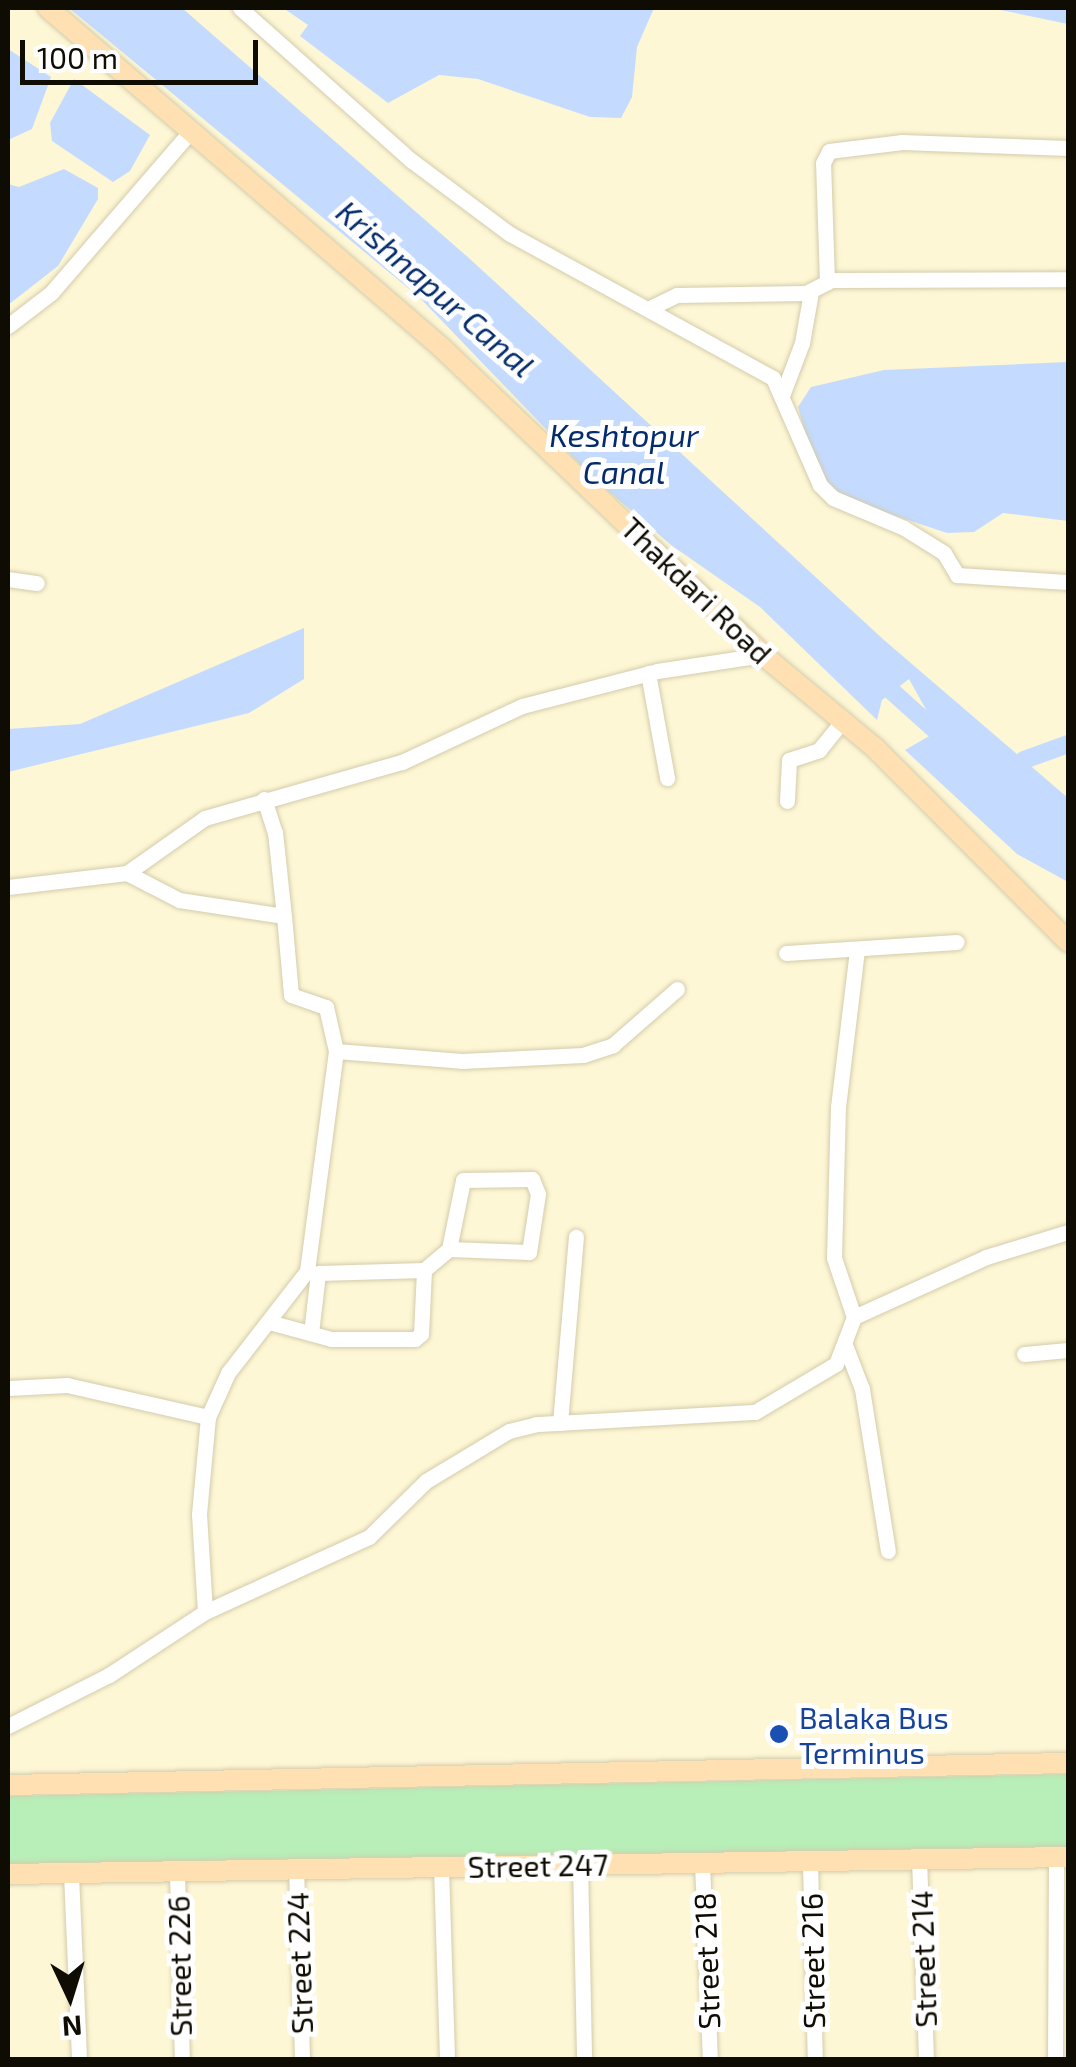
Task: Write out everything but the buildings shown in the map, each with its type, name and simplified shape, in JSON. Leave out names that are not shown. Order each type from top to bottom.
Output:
[{"type":"street","name":"Thakdari Road","points":[[48,8],[441,347],[764,656],[840,724],[874,747],[1068,942]]},
{"type":"street","points":[[240,8],[412,161],[510,234],[652,307],[773,378],[783,392],[820,485],[833,498],[918,536],[944,553],[958,575],[1068,582]]},
{"type":"street","points":[[8,326],[50,292],[189,133]]},
{"type":"street","points":[[827,282],[823,164],[829,151],[902,142],[1068,148]]},
{"type":"street","points":[[652,307],[676,296],[811,292],[827,282],[1068,279]]},
{"type":"street","points":[[783,392],[802,343],[811,292]]},
{"type":"street","points":[[8,579],[36,583]]},
{"type":"street","points":[[8,887],[127,873],[205,818],[402,762],[522,706],[648,673],[764,656]]},
{"type":"street","points":[[648,673],[667,778]]},
{"type":"street","points":[[787,801],[788,760],[820,750],[840,724]]},
{"type":"street","points":[[205,1612],[198,1514],[208,1417],[228,1373],[307,1271],[336,1051],[326,1007],[291,996],[275,832],[264,799]]},
{"type":"street","points":[[127,873],[179,900],[284,916]]},
{"type":"street","points":[[786,953],[957,942]]},
{"type":"street","points":[[8,1726],[109,1676],[205,1612],[369,1537],[426,1481],[497,1438],[560,1423],[755,1412],[825,1374],[845,1346],[854,1318],[834,1258],[838,1107],[857,951]]},
{"type":"street","points":[[336,1051],[462,1061],[601,1052],[677,989]]},
{"type":"street","points":[[311,1333],[318,1273],[424,1270],[449,1249],[463,1180],[532,1179],[538,1194],[529,1252],[449,1249]]},
{"type":"street","points":[[854,1318],[986,1256],[1068,1232]]},
{"type":"street","points":[[560,1423],[576,1237]]},
{"type":"street","points":[[268,1322],[311,1333],[387,1342],[420,1338],[424,1270]]},
{"type":"street","points":[[845,1346],[862,1389],[888,1551]]},
{"type":"street","points":[[1024,1354],[1068,1350]]},
{"type":"street","points":[[8,1388],[67,1385],[208,1417]]},
{"type":"street","points":[[8,1785],[1068,1763]]},
{"type":"street","points":[[1055,2060],[1062,1857]]},
{"type":"street","name":"Street 247","points":[[8,1874],[1062,1857]]},
{"type":"street","name":"Street 214","points":[[920,1858],[926,2060]]},
{"type":"street","name":"Street 218","points":[[702,1862],[710,2060]]},
{"type":"street","name":"Street 216","points":[[810,1862],[815,2060]]},
{"type":"street","points":[[580,1864],[584,2060]]},
{"type":"street","name":"Street 224","points":[[296,1867],[302,2060]]},
{"type":"street","points":[[440,1867],[447,2060]]},
{"type":"street","name":"Street 226","points":[[177,1873],[182,2060]]},
{"type":"street","points":[[72,1874],[79,2060]]},
{"type":"green space","points":[[1068,1774],[1068,1847],[8,1864],[8,1796]]},
{"type":"water","name":"Keshtopur Canal","points":[[69,8],[182,8],[470,259],[884,640],[1068,798],[1068,882],[1017,854],[905,750],[938,731],[909,679],[882,700],[877,720],[760,607],[671,545],[592,477],[419,297]]},
{"type":"water","points":[[283,8],[654,8],[637,47],[632,97],[621,118],[590,117],[478,79],[439,75],[388,103],[300,36],[308,25]]},
{"type":"water","points":[[991,8],[1068,8],[1068,24]]},
{"type":"water","points":[[8,49],[51,77],[32,129],[8,140]]},
{"type":"water","points":[[74,79],[150,135],[130,171],[113,182],[52,141],[50,123]]},
{"type":"water","points":[[64,169],[98,188],[98,199],[58,266],[8,305],[8,184],[19,187]]},
{"type":"water","points":[[1068,362],[1068,521],[1003,513],[974,532],[947,533],[848,500],[817,475],[798,407],[811,387],[884,370]]},
{"type":"water","points":[[304,628],[304,679],[249,713],[8,772],[8,729],[80,724]]},
{"type":"waterway","name":"Krishnapur Canal","points":[[876,677],[953,746]]},
{"type":"waterway","points":[[1024,760],[1068,744]]},
{"type":"place","name":"Balaka Bus Terminus","points":[[779,1734]]}]
